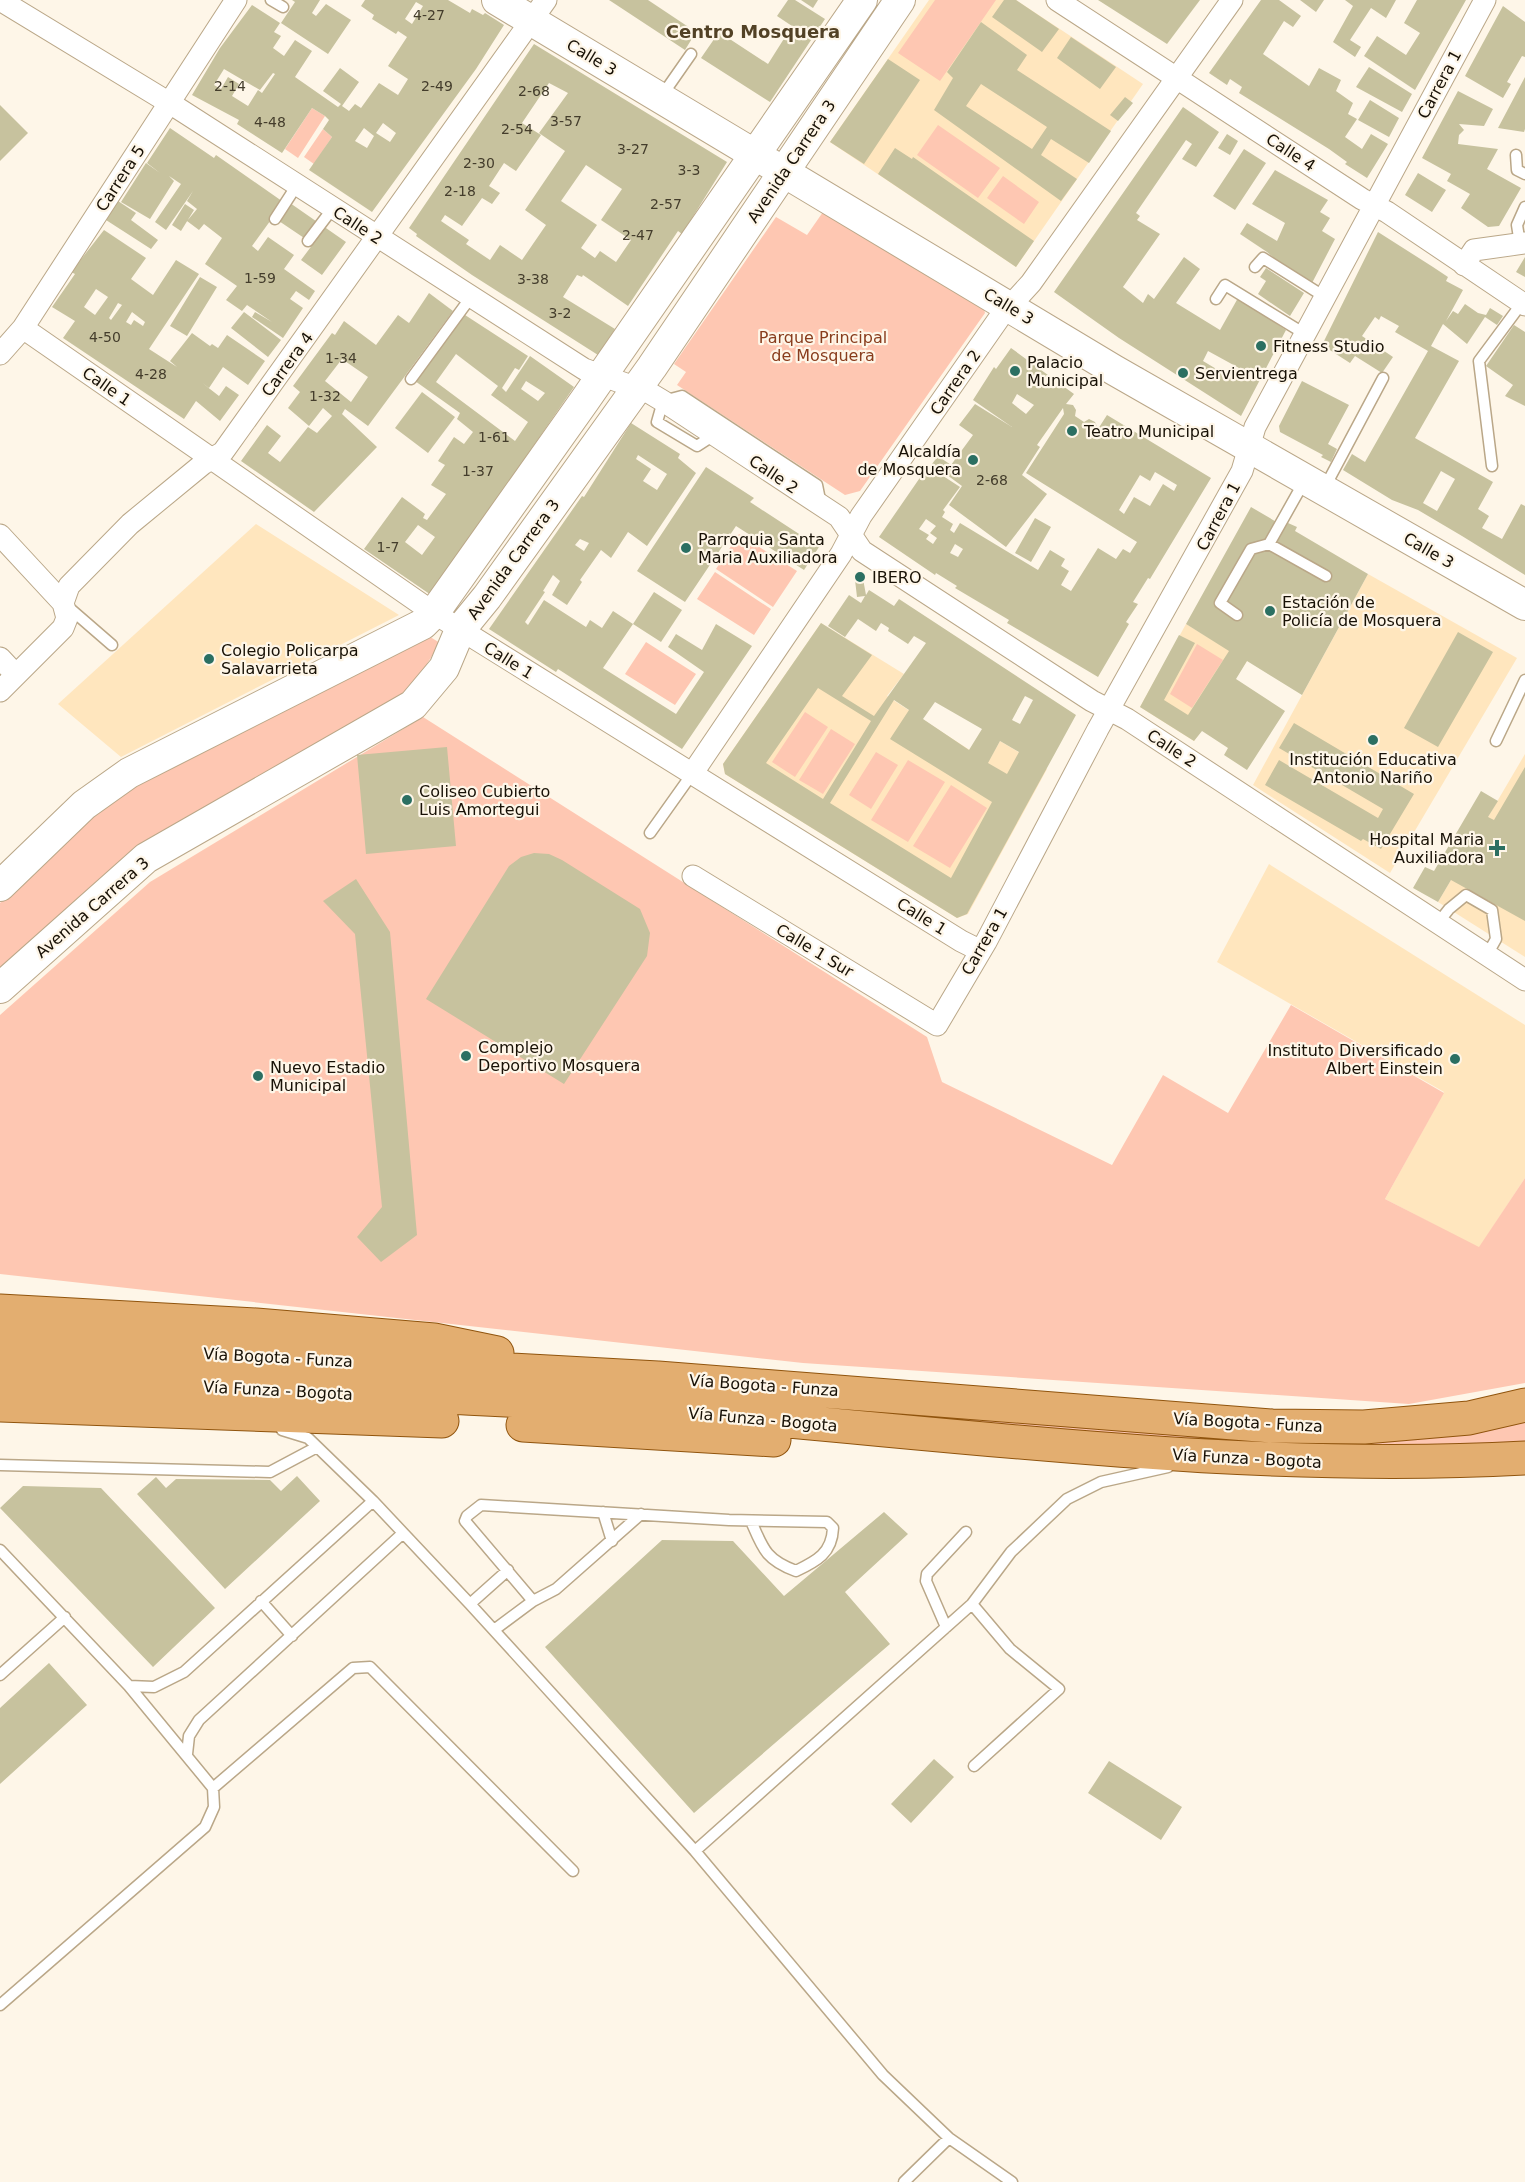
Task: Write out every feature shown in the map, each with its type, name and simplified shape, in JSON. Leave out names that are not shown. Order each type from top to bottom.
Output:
[{"type":"main road","name":"Calle 3","points":[[497,0],[539,10],[660,98],[754,155],[1249,448],[1525,605]]},
{"type":"main road","name":"Avenida Carrera 3","points":[[0,886],[84,805],[129,773],[423,624],[434,613],[862,0]]},
{"type":"main road","name":"Avenida Carrera 3","points":[[0,988],[146,858],[413,705],[444,668],[460,630],[494,588],[652,367],[900,0]]},
{"type":"main road","points":[[0,1311],[216,1322],[434,1340],[489,1351],[562,1373]]},
{"type":"main road","name":"Vía Bogota - Funza","points":[[0,1339],[37,1344],[562,1373],[954,1399],[1272,1426],[1364,1427],[1469,1418],[1525,1405]]},
{"type":"main road","name":"Vía Funza - Bogota","points":[[0,1372],[655,1410],[1225,1459],[1386,1463],[1525,1458]]},
{"type":"main road","points":[[0,1405],[505,1424],[723,1439],[875,1444],[1030,1442]]},
{"type":"street","name":"Calle 2","points":[[0,0],[169,104],[471,297],[601,376],[663,401],[839,517],[862,551],[1109,711],[1127,719],[1525,980]]},
{"type":"street","name":"Carrera 5","points":[[1,349],[23,328],[236,0]]},
{"type":"street","name":"Calle 4","points":[[1057,0],[1374,204],[1524,304]]},
{"type":"street","name":"Carrera 2","points":[[692,774],[841,554],[850,535],[1010,306],[1032,283],[1232,0]]},
{"type":"street","name":"Carrera 1","points":[[937,1025],[1242,471],[1254,427],[1485,0]]},
{"type":"street","name":"Carrera 4","points":[[0,691],[63,627],[67,618],[63,603],[69,586],[130,524],[212,457],[223,452],[539,10]]},
{"type":"street","points":[[1464,265],[1474,250],[1522,244]]},
{"type":"street","name":"Calle 1","points":[[23,328],[460,630],[979,950]]},
{"type":"street","points":[[0,535],[63,603]]},
{"type":"street","points":[[0,658],[16,675]]},
{"type":"street","name":"Calle 1 Sur","points":[[693,876],[937,1025]]},
{"type":"lane","points":[[271,0],[283,8]]},
{"type":"lane","points":[[660,98],[691,54]]},
{"type":"lane","points":[[1516,155],[1517,170],[1525,174]]},
{"type":"lane","points":[[275,219],[297,185]]},
{"type":"lane","points":[[1522,244],[1517,225],[1525,207]]},
{"type":"lane","points":[[308,240],[333,208]]},
{"type":"lane","points":[[1255,267],[1263,258],[1325,297]]},
{"type":"lane","points":[[1216,299],[1225,285],[1305,334]]},
{"type":"lane","points":[[411,379],[471,297]]},
{"type":"lane","points":[[1492,466],[1479,361],[1524,304]]},
{"type":"lane","points":[[1237,615],[1220,603],[1251,549],[1269,544],[1315,485],[1383,378]]},
{"type":"lane","points":[[663,401],[682,396],[817,485],[821,506]]},
{"type":"lane","points":[[1269,544],[1326,576]]},
{"type":"lane","points":[[63,603],[112,645]]},
{"type":"lane","points":[[1496,741],[1525,680]]},
{"type":"lane","points":[[650,833],[692,774]]},
{"type":"lane","points":[[1438,923],[1449,909],[1466,896],[1492,910],[1496,939],[1487,955]]},
{"type":"lane","points":[[0,1412],[119,1421]]},
{"type":"lane","points":[[273,1430],[297,1433],[308,1438],[373,1501],[695,1851],[883,2075],[949,2138],[1012,2182]]},
{"type":"lane","points":[[0,1465],[270,1472],[317,1447]]},
{"type":"lane","points":[[695,1851],[972,1604],[1011,1552],[1066,1499],[1101,1482],[1141,1471],[1225,1459]]},
{"type":"lane","points":[[129,1686],[154,1688],[171,1681],[373,1501]]},
{"type":"lane","points":[[533,1601],[465,1521],[467,1516],[481,1505],[751,1521],[827,1522],[833,1528],[832,1542],[819,1560],[796,1571],[775,1563],[760,1543],[751,1521]]},
{"type":"lane","points":[[603,1512],[612,1541]]},
{"type":"lane","points":[[494,1630],[533,1601],[556,1589],[640,1515]]},
{"type":"lane","points":[[946,1627],[926,1581],[927,1574],[966,1532]]},
{"type":"lane","points":[[187,1754],[189,1736],[199,1720],[402,1534]]},
{"type":"lane","points":[[0,1550],[129,1686],[187,1754],[213,1788],[214,1807],[205,1827],[0,2005]]},
{"type":"lane","points":[[470,1604],[508,1570]]},
{"type":"lane","points":[[261,1601],[291,1636]]},
{"type":"lane","points":[[972,1604],[1010,1648],[1059,1689],[974,1766]]},
{"type":"lane","points":[[0,1675],[64,1617]]},
{"type":"lane","points":[[213,1788],[353,1668],[370,1667],[573,1871]]},
{"type":"lane","points":[[910,2180],[949,2138]]},
{"type":"shaded area","points":[[929,0],[1016,0],[1143,84],[1016,267],[830,142]]},
{"type":"shaded area","name":"Colegio Policarpa Salavarrieta","points":[[256,524],[399,615],[121,757],[58,704]]},
{"type":"shaded area","name":"Institución Educativa Antonio Nariño","points":[[1368,574],[1517,658],[1390,873],[1253,785]]},
{"type":"shaded area","points":[[821,623],[904,674],[887,696],[988,762],[1000,741],[1047,769],[968,914],[957,918],[725,774],[723,764]]},
{"type":"shaded area","points":[[1186,624],[1247,661],[1194,741],[1140,707]]},
{"type":"shaded area","name":"Hospital Maria Auxiliadora","points":[[1525,754],[1525,957],[1438,902]]},
{"type":"shaded area","name":"Instituto Diversificado Albert Einstein","points":[[1269,864],[1525,1025],[1525,1178],[1479,1248],[1385,1199],[1444,1092],[1217,962]]},
{"type":"green space","points":[[935,0],[996,0],[940,81],[898,53]]},
{"type":"green space","points":[[312,108],[325,116],[298,158],[285,149]]},
{"type":"green space","points":[[938,125],[1000,168],[978,198],[917,155]]},
{"type":"green space","points":[[323,129],[332,137],[314,164],[304,157]]},
{"type":"green space","points":[[1003,176],[1039,202],[1024,224],[987,198]]},
{"type":"green space","name":"Parque Principal de Mosquera","points":[[823,212],[984,309],[985,313],[860,491],[845,495],[677,385],[686,372],[674,364],[776,217],[807,235]]},
{"type":"green space","points":[[739,534],[797,571],[773,607],[716,569]]},
{"type":"green space","points":[[715,572],[771,609],[754,635],[697,599]]},
{"type":"green space","points":[[427,635],[440,643],[405,699],[0,973],[0,903],[99,806]]},
{"type":"green space","points":[[646,642],[696,674],[675,705],[625,674]]},
{"type":"green space","points":[[1197,644],[1223,660],[1192,708],[1170,694]]},
{"type":"green space","points":[[805,712],[828,727],[795,777],[772,762]]},
{"type":"green space","name":"Complejo Deportivo Mosquera","points":[[423,717],[927,1037],[942,1082],[1112,1165],[1163,1075],[1228,1113],[1291,1005],[1444,1093],[1385,1199],[1479,1247],[1525,1178],[1525,1383],[1409,1404],[803,1363],[0,1274],[0,1015],[150,882]]},
{"type":"green space","points":[[831,729],[855,744],[823,794],[799,780]]},
{"type":"green space","points":[[876,752],[898,765],[871,809],[849,795]]},
{"type":"green space","points":[[908,760],[945,782],[908,842],[871,820]]},
{"type":"green space","points":[[951,785],[987,808],[950,868],[913,846]]},
{"type":"green space","points":[[559,1382],[1287,1442],[1431,1438],[1525,1415],[1525,1443],[1465,1451],[1197,1445]]},
{"type":"building","points":[[292,0],[320,0],[312,13],[316,16],[326,4],[351,20],[328,54],[281,23],[295,2]]},
{"type":"building","points":[[365,0],[448,0],[470,13],[472,9],[483,15],[485,13],[504,25],[476,69],[372,212],[309,170],[332,137],[323,129],[329,120],[325,116],[312,108],[282,153],[237,124],[239,120],[192,95],[220,48],[252,5],[280,23],[274,32],[281,36],[273,48],[284,56],[295,40],[312,51],[295,77],[338,107],[341,104],[323,91],[340,68],[359,82],[342,106],[349,111],[355,104],[361,108],[379,83],[398,95],[408,79],[388,66],[407,37],[398,31],[396,34],[372,19],[374,15],[361,6]],"holes":[[[416,2],[423,6],[412,24],[405,19]],[[224,69],[260,90],[273,73],[275,74],[262,93],[258,90],[248,106],[232,96],[239,84],[228,77],[221,89],[214,85]],[[383,123],[396,133],[390,142],[376,133]],[[364,128],[374,136],[367,148],[355,141]]]},
{"type":"building","points":[[609,0],[648,0],[696,32],[685,50]]},
{"type":"building","points":[[788,0],[795,0],[825,19],[770,102],[701,58],[719,32],[768,64],[792,26],[777,16]]},
{"type":"building","points":[[801,0],[818,0],[813,8]]},
{"type":"building","points":[[1004,0],[1016,0],[1059,29],[1042,52],[992,17]]},
{"type":"building","points":[[1098,0],[1200,0],[1167,44]]},
{"type":"building","points":[[1261,0],[1279,0],[1301,16],[1293,27],[1284,21],[1263,54],[1309,86],[1319,68],[1341,80],[1336,91],[1353,103],[1348,114],[1357,119],[1345,137],[1362,149],[1371,134],[1388,144],[1367,178],[1345,164],[1347,162],[1329,149],[1239,93],[1242,87],[1230,79],[1227,85],[1209,73]]},
{"type":"building","points":[[1300,0],[1324,0],[1316,12]]},
{"type":"building","points":[[1345,0],[1396,0],[1386,18],[1371,8],[1350,40],[1361,47],[1355,57],[1333,42],[1353,6]]},
{"type":"building","points":[[1417,0],[1466,0],[1415,90],[1364,56],[1377,36],[1406,55],[1420,33],[1404,23]]},
{"type":"building","points":[[1503,6],[1525,22],[1525,57],[1522,56],[1507,82],[1511,84],[1503,98],[1465,76]]},
{"type":"building","points":[[981,22],[1027,55],[1017,70],[1111,131],[1089,163],[1051,139],[1041,155],[1077,179],[1061,201],[934,110],[953,78],[947,72]],"holes":[[[981,84],[1047,127],[1032,149],[966,106]]]},
{"type":"building","points":[[1071,37],[1116,67],[1100,89],[1057,58]]},
{"type":"building","points":[[534,44],[727,162],[682,234],[678,231],[628,306],[583,275],[582,277],[577,275],[563,297],[615,329],[598,355],[472,275],[416,236],[417,234],[409,228]],"holes":[[[549,83],[568,93],[539,133],[565,151],[525,210],[546,225],[522,260],[500,245],[490,260],[466,244],[469,240],[441,221],[445,215],[462,226],[482,198],[492,204],[500,193],[489,186],[504,163],[516,171],[541,135],[522,123]],[[586,165],[622,189],[601,220],[631,240],[616,262],[600,251],[595,258],[581,248],[597,225],[561,201]]]},
{"type":"building","points":[[888,59],[920,80],[864,164],[830,142]]},
{"type":"building","points":[[1369,67],[1412,94],[1402,112],[1356,87]]},
{"type":"building","points":[[1525,77],[1524,132],[1498,128]]},
{"type":"building","points":[[1458,91],[1493,109],[1484,126],[1459,124],[1464,130],[1459,135],[1458,144],[1498,149],[1487,169],[1521,188],[1499,226],[1488,227],[1461,208],[1470,194],[1447,181],[1451,174],[1422,158]]},
{"type":"building","points":[[1125,97],[1133,103],[1118,121],[1110,115]]},
{"type":"building","points":[[1370,100],[1399,118],[1389,137],[1358,120]]},
{"type":"building","points":[[0,105],[28,133],[0,161]]},
{"type":"building","points":[[1183,107],[1219,132],[1196,167],[1182,159],[1192,144],[1186,140],[1136,213],[1140,216],[1137,220],[1160,234],[1123,287],[1143,303],[1148,294],[1154,299],[1184,257],[1200,269],[1176,303],[1220,330],[1238,298],[1286,330],[1241,416],[1119,338],[1054,292]],"holes":[[[1208,351],[1239,368],[1233,379],[1203,361]]]},
{"type":"building","points":[[170,128],[214,158],[216,155],[346,242],[322,275],[301,260],[313,244],[273,217],[252,246],[258,251],[268,237],[294,255],[284,269],[315,291],[309,300],[296,291],[290,299],[303,308],[283,338],[252,317],[255,312],[272,322],[247,305],[242,311],[226,300],[237,286],[205,264],[222,238],[204,224],[199,230],[187,221],[197,209],[187,201],[193,191],[166,230],[155,222],[181,184],[169,176],[174,181],[150,219],[121,202],[146,163],[160,173],[147,163]]},
{"type":"building","points":[[1227,134],[1238,141],[1230,155],[1218,148]]},
{"type":"building","points":[[895,148],[912,159],[913,157],[1034,241],[1016,267],[878,174]]},
{"type":"building","points":[[1244,149],[1266,163],[1235,210],[1213,196]]},
{"type":"building","points":[[1275,170],[1328,200],[1320,212],[1330,218],[1322,231],[1335,239],[1312,283],[1290,272],[1267,252],[1240,234],[1247,223],[1277,241],[1285,223],[1252,204]]},
{"type":"building","points":[[1418,173],[1446,190],[1432,212],[1405,195]]},
{"type":"building","points":[[118,201],[136,213],[131,220],[158,240],[151,249],[106,220]]},
{"type":"building","points":[[185,204],[194,210],[181,231],[172,225]]},
{"type":"building","points":[[104,230],[146,258],[131,279],[153,295],[176,260],[199,274],[149,349],[177,367],[170,361],[192,333],[210,346],[212,344],[218,348],[227,335],[265,361],[248,385],[223,367],[209,388],[201,382],[219,396],[226,386],[239,395],[220,421],[196,401],[184,419],[63,338],[75,321],[52,307],[75,274],[71,272]],"holes":[[[96,289],[108,297],[95,315],[84,307]],[[118,303],[122,305],[111,320],[109,318]],[[132,312],[145,322],[143,326],[134,320],[131,325],[126,322]]]},
{"type":"building","points":[[1378,232],[1448,277],[1446,281],[1463,290],[1446,321],[1453,311],[1458,314],[1465,304],[1478,313],[1486,315],[1490,308],[1503,316],[1497,325],[1485,317],[1467,344],[1443,324],[1431,346],[1459,361],[1415,438],[1493,482],[1478,509],[1489,516],[1482,528],[1502,539],[1521,504],[1525,506],[1525,575],[1418,510],[1392,500],[1343,470],[1352,454],[1365,462],[1428,351],[1395,332],[1399,326],[1381,316],[1379,320],[1375,317],[1362,336],[1393,357],[1382,373],[1355,356],[1350,363],[1322,345]],"holes":[[[1441,471],[1455,479],[1437,511],[1423,503]]]},
{"type":"building","points":[[1525,257],[1525,277],[1516,272]]},
{"type":"building","points":[[1266,268],[1304,293],[1290,316],[1258,294],[1266,281],[1260,277]]},
{"type":"building","points":[[200,277],[217,287],[187,336],[170,326]]},
{"type":"building","points":[[429,293],[453,311],[368,426],[345,409],[342,414],[377,447],[314,512],[241,461],[267,425],[281,436],[268,453],[280,462],[308,427],[317,433],[332,416],[323,408],[309,426],[288,408],[300,392],[293,386],[332,333],[335,335],[344,321],[376,345],[398,315],[409,323]],"holes":[[[342,359],[368,377],[351,402],[325,381]]]},
{"type":"building","points":[[244,312],[281,340],[268,357],[231,328]]},
{"type":"building","points":[[465,315],[528,356],[519,370],[515,368],[502,388],[506,392],[530,356],[574,387],[431,595],[364,549],[402,497],[425,514],[423,518],[427,520],[446,494],[431,485],[445,465],[438,461],[454,437],[464,444],[473,432],[457,419],[460,413],[415,381]],"holes":[[[456,354],[498,386],[491,395],[528,422],[515,441],[436,382]],[[526,381],[545,393],[538,401],[521,389]],[[418,525],[435,537],[422,555],[405,542]]]},
{"type":"building","points":[[1514,325],[1525,332],[1525,406],[1505,396],[1513,385],[1486,366]]},
{"type":"building","points":[[1011,348],[1074,394],[1066,404],[1073,405],[1076,410],[1075,416],[1084,422],[1089,419],[1095,422],[1098,429],[1107,415],[1211,478],[1150,579],[1148,578],[1133,602],[1138,604],[1126,622],[1129,624],[1098,677],[1007,623],[1009,620],[955,588],[957,586],[936,573],[935,575],[879,537],[928,466],[960,487],[943,510],[945,512],[942,517],[953,524],[950,530],[954,533],[960,523],[1038,570],[1050,550],[1065,559],[1061,566],[1069,571],[1061,585],[1071,591],[1098,548],[1116,559],[1123,549],[1130,553],[1137,542],[1026,473],[1064,414],[1063,408],[1037,445],[1040,447],[1022,475],[1047,494],[1006,547],[949,505],[962,486],[932,464],[938,456],[951,465],[973,435],[959,425],[975,404],[1012,427],[973,400],[994,367],[996,369]],"holes":[[[1017,394],[1034,405],[1026,414],[1012,403]],[[1155,472],[1177,485],[1174,491],[1163,484],[1150,506],[1134,497],[1124,514],[1119,510],[1140,475],[1150,481]],[[926,519],[936,526],[930,533],[937,538],[933,544],[926,539],[929,535],[919,529]],[[955,544],[963,549],[958,557],[950,553]]]},
{"type":"building","points":[[1302,381],[1349,405],[1328,444],[1337,449],[1331,462],[1321,457],[1323,455],[1280,432],[1279,426]]},
{"type":"building","points":[[422,392],[455,417],[428,453],[395,428]]},
{"type":"building","points":[[631,423],[680,454],[678,458],[696,473],[647,546],[628,532],[611,558],[601,550],[580,580],[582,582],[567,605],[552,595],[560,581],[553,575],[543,591],[545,592],[525,622],[528,625],[544,600],[586,627],[590,620],[602,628],[613,611],[633,624],[603,668],[676,714],[704,672],[668,647],[676,634],[702,650],[716,624],[752,646],[682,749],[558,669],[556,672],[489,629],[582,496],[584,497]],"holes":[[[638,455],[667,474],[657,490],[643,481],[651,469],[636,459]],[[580,539],[589,543],[584,551],[575,545]]]},
{"type":"building","name":"Parroquia Santa Maria Auxiliadora","points":[[706,467],[754,498],[750,502],[819,547],[804,570],[736,526],[685,602],[637,571]]},
{"type":"building","name":"Estación de Policía de Mosquera","points":[[1251,507],[1285,527],[1288,523],[1297,527],[1295,531],[1368,574],[1302,695],[1247,661],[1236,679],[1285,711],[1247,770],[1224,755],[1228,748],[1202,731],[1194,741],[1140,707],[1179,635],[1195,643],[1164,700],[1188,715],[1229,651],[1186,624]]},
{"type":"building","points":[[1035,518],[1051,527],[1031,562],[1015,553]]},
{"type":"building","points":[[863,579],[866,595],[869,590],[894,606],[899,599],[1076,715],[967,914],[957,918],[725,774],[723,764],[821,623],[872,655],[842,696],[874,716],[926,643],[914,636],[908,644],[888,631],[889,628],[881,623],[876,631],[858,619],[845,637],[828,626],[849,595],[861,603],[865,596],[857,597],[855,580]],"holes":[[[818,688],[871,721],[823,799],[766,763]],[[1025,696],[1033,700],[1020,724],[1012,720]],[[894,700],[909,710],[890,739],[992,802],[951,878],[830,803]],[[935,702],[982,729],[969,750],[923,719]],[[1000,741],[1019,752],[1007,774],[988,763]]]},
{"type":"building","points":[[654,592],[682,610],[661,642],[633,624]]},
{"type":"building","points":[[1458,632],[1493,652],[1438,747],[1404,728]]},
{"type":"building","points":[[1294,723],[1414,794],[1381,849],[1363,839],[1361,841],[1265,785],[1279,760],[1378,818],[1383,809],[1279,748]]},
{"type":"building","name":"Coliseo Cubierto Luis Amortegui","points":[[447,747],[456,846],[366,854],[357,755]]},
{"type":"building","name":"Hospital Maria Auxiliadora","points":[[1525,767],[1525,921],[1451,880],[1438,902],[1413,888],[1425,867],[1434,871],[1481,791],[1498,801],[1488,817],[1494,820]]},
{"type":"building","points":[[534,853],[549,854],[562,860],[640,909],[650,933],[647,956],[564,1084],[426,999],[509,866],[521,857]]},
{"type":"building","points":[[356,879],[390,932],[417,1235],[381,1262],[357,1237],[382,1207],[355,934],[323,901]]},
{"type":"building","points":[[297,1476],[320,1501],[225,1589],[137,1494],[156,1477],[166,1488],[176,1479],[270,1480],[281,1491]]},
{"type":"building","points":[[23,1486],[101,1488],[215,1608],[153,1667],[0,1508]]},
{"type":"building","points":[[884,1512],[908,1534],[845,1592],[890,1644],[694,1813],[545,1647],[662,1540],[733,1541],[784,1596]]},
{"type":"building","points":[[49,1663],[87,1705],[0,1784],[0,1708]]},
{"type":"building","points":[[934,1759],[954,1777],[911,1823],[891,1804]]},
{"type":"building","points":[[1109,1761],[1182,1807],[1161,1840],[1088,1793]]},
{"type":"place","name":"Fitness Studio","points":[[1261,346]]},
{"type":"place","name":"Palacio Municipal","points":[[1015,371]]},
{"type":"place","name":"Servientrega","points":[[1183,373]]},
{"type":"place","name":"Teatro Municipal","points":[[1072,431]]},
{"type":"place","name":"Alcaldía de Mosquera","points":[[973,460]]},
{"type":"place","name":"Parroquia Santa Maria Auxiliadora","points":[[686,548]]},
{"type":"place","name":"IBERO","points":[[860,577]]},
{"type":"place","name":"Estación de Policía de Mosquera","points":[[1270,611]]},
{"type":"place","name":"Colegio Policarpa Salavarrieta","points":[[209,659]]},
{"type":"place","name":"Institución Educativa Antonio Nariño","points":[[1373,740]]},
{"type":"place","name":"Coliseo Cubierto Luis Amortegui","points":[[407,800]]},
{"type":"place","name":"Hospital Maria Auxiliadora","points":[[1497,848]]},
{"type":"place","name":"Complejo Deportivo Mosquera","points":[[466,1056]]},
{"type":"place","name":"Instituto Diversificado Albert Einstein","points":[[1455,1059]]},
{"type":"place","name":"Nuevo Estadio Municipal","points":[[258,1076]]},
{"type":"district","name":"Centro Mosquera","points":[[753,32]]}]
